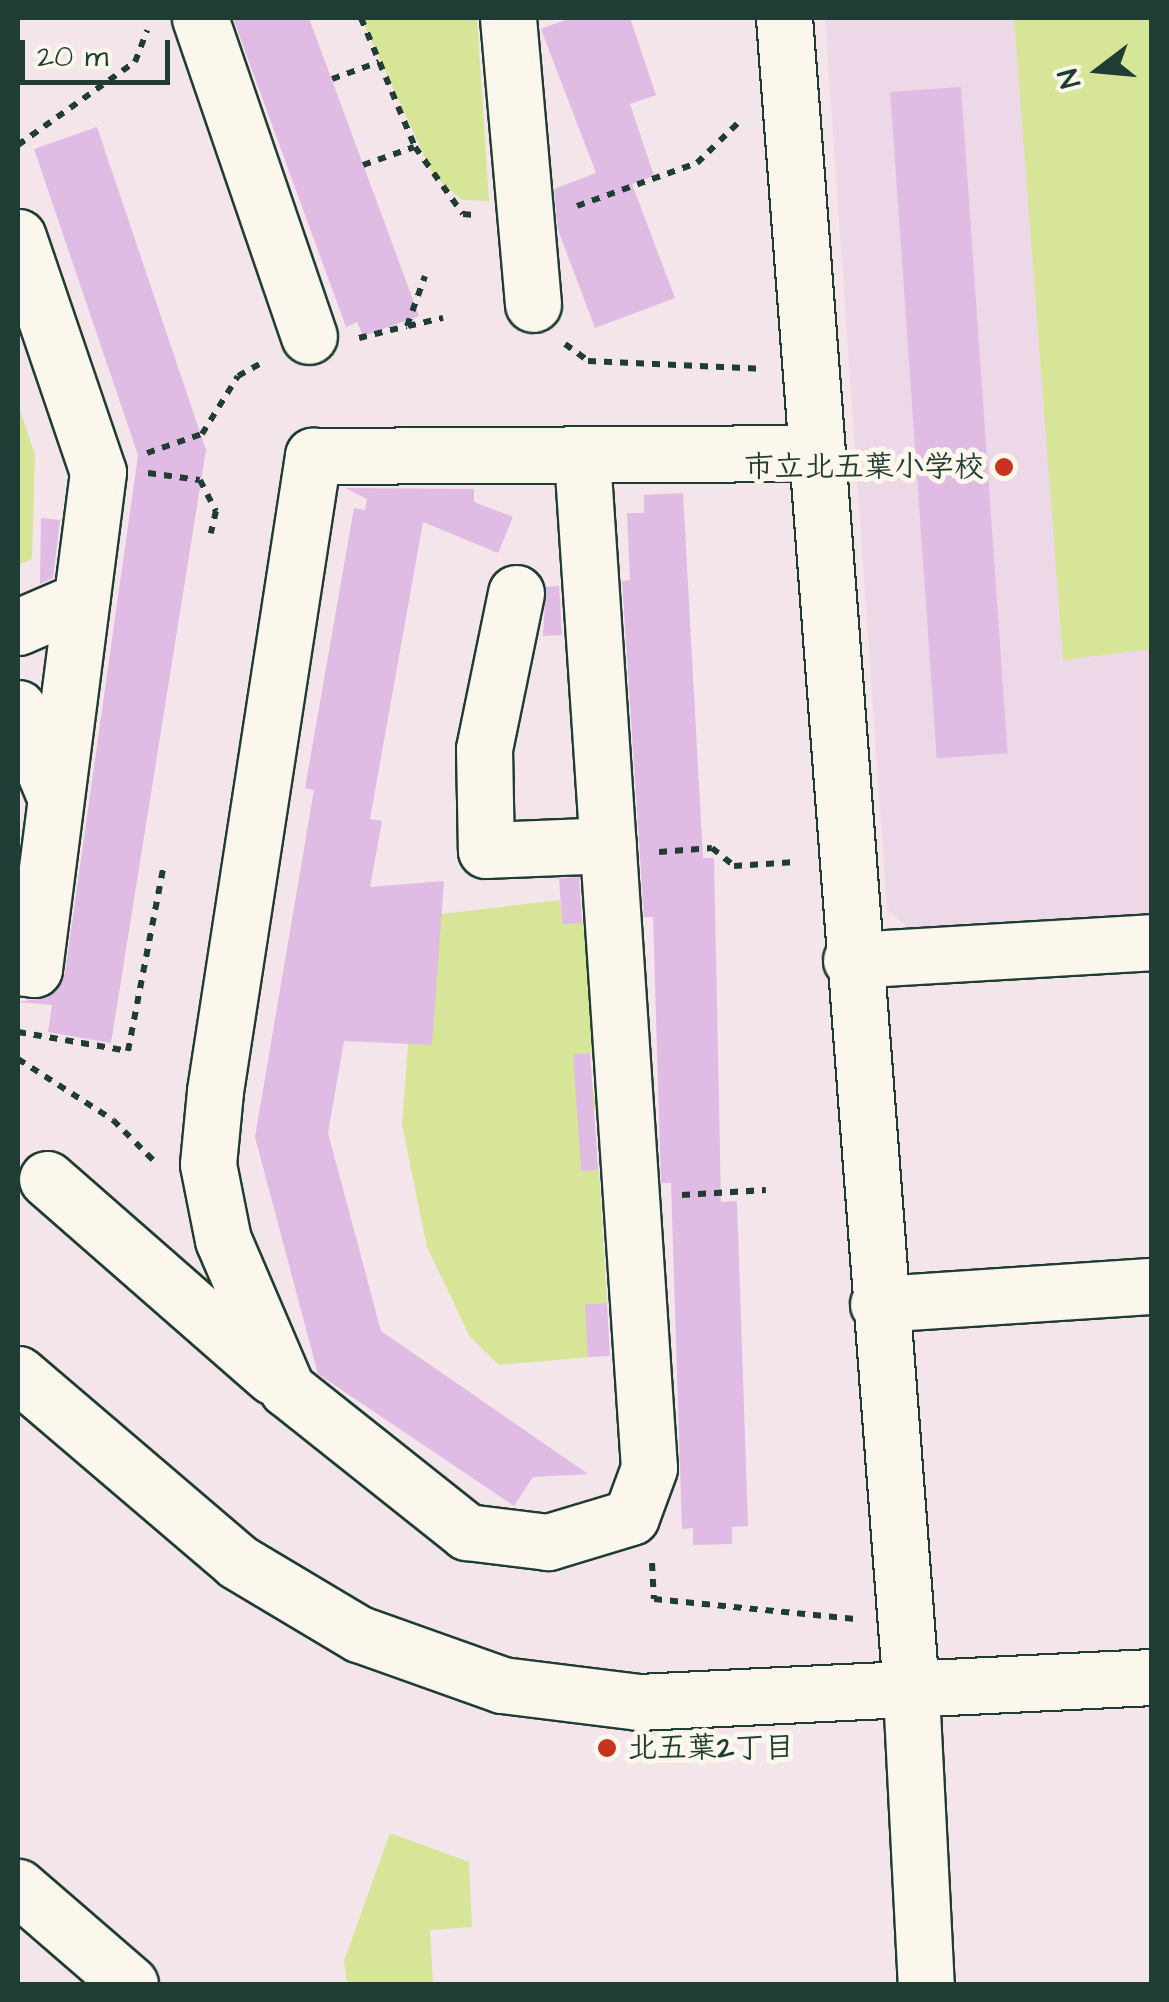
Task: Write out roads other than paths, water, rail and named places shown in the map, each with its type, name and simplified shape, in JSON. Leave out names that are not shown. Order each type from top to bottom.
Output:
[{"type":"street","points":[[200,18],[309,336]]},
{"type":"street","points":[[508,18],[532,304]]},
{"type":"street","points":[[784,18],[851,960],[912,1692],[926,1984]]},
{"type":"street","points":[[18,237],[98,478],[34,969],[18,967]]},
{"type":"street","points":[[287,1389],[221,1225],[208,1164],[215,1091],[313,456],[582,458],[816,453]]},
{"type":"street","points":[[47,1179],[287,1389],[466,1532],[548,1542],[630,1517],[650,1468],[582,458]]},
{"type":"street","points":[[516,593],[484,749],[486,850],[608,850]]},
{"type":"street","points":[[18,627],[81,600]]},
{"type":"street","points":[[18,708],[55,797]]},
{"type":"street","points":[[851,960],[1152,942]]},
{"type":"street","points":[[878,1304],[1152,1286]]},
{"type":"street","points":[[18,1374],[238,1562],[359,1634],[434,1666],[568,1697],[639,1702],[912,1692],[1152,1677]]},
{"type":"street","points":[[18,1887],[130,1984]]},
{"type":"place","name":"市立北五葉小学校","points":[[1004,467]]},
{"type":"place","name":"北五葉2丁目","points":[[607,1748]]}]
